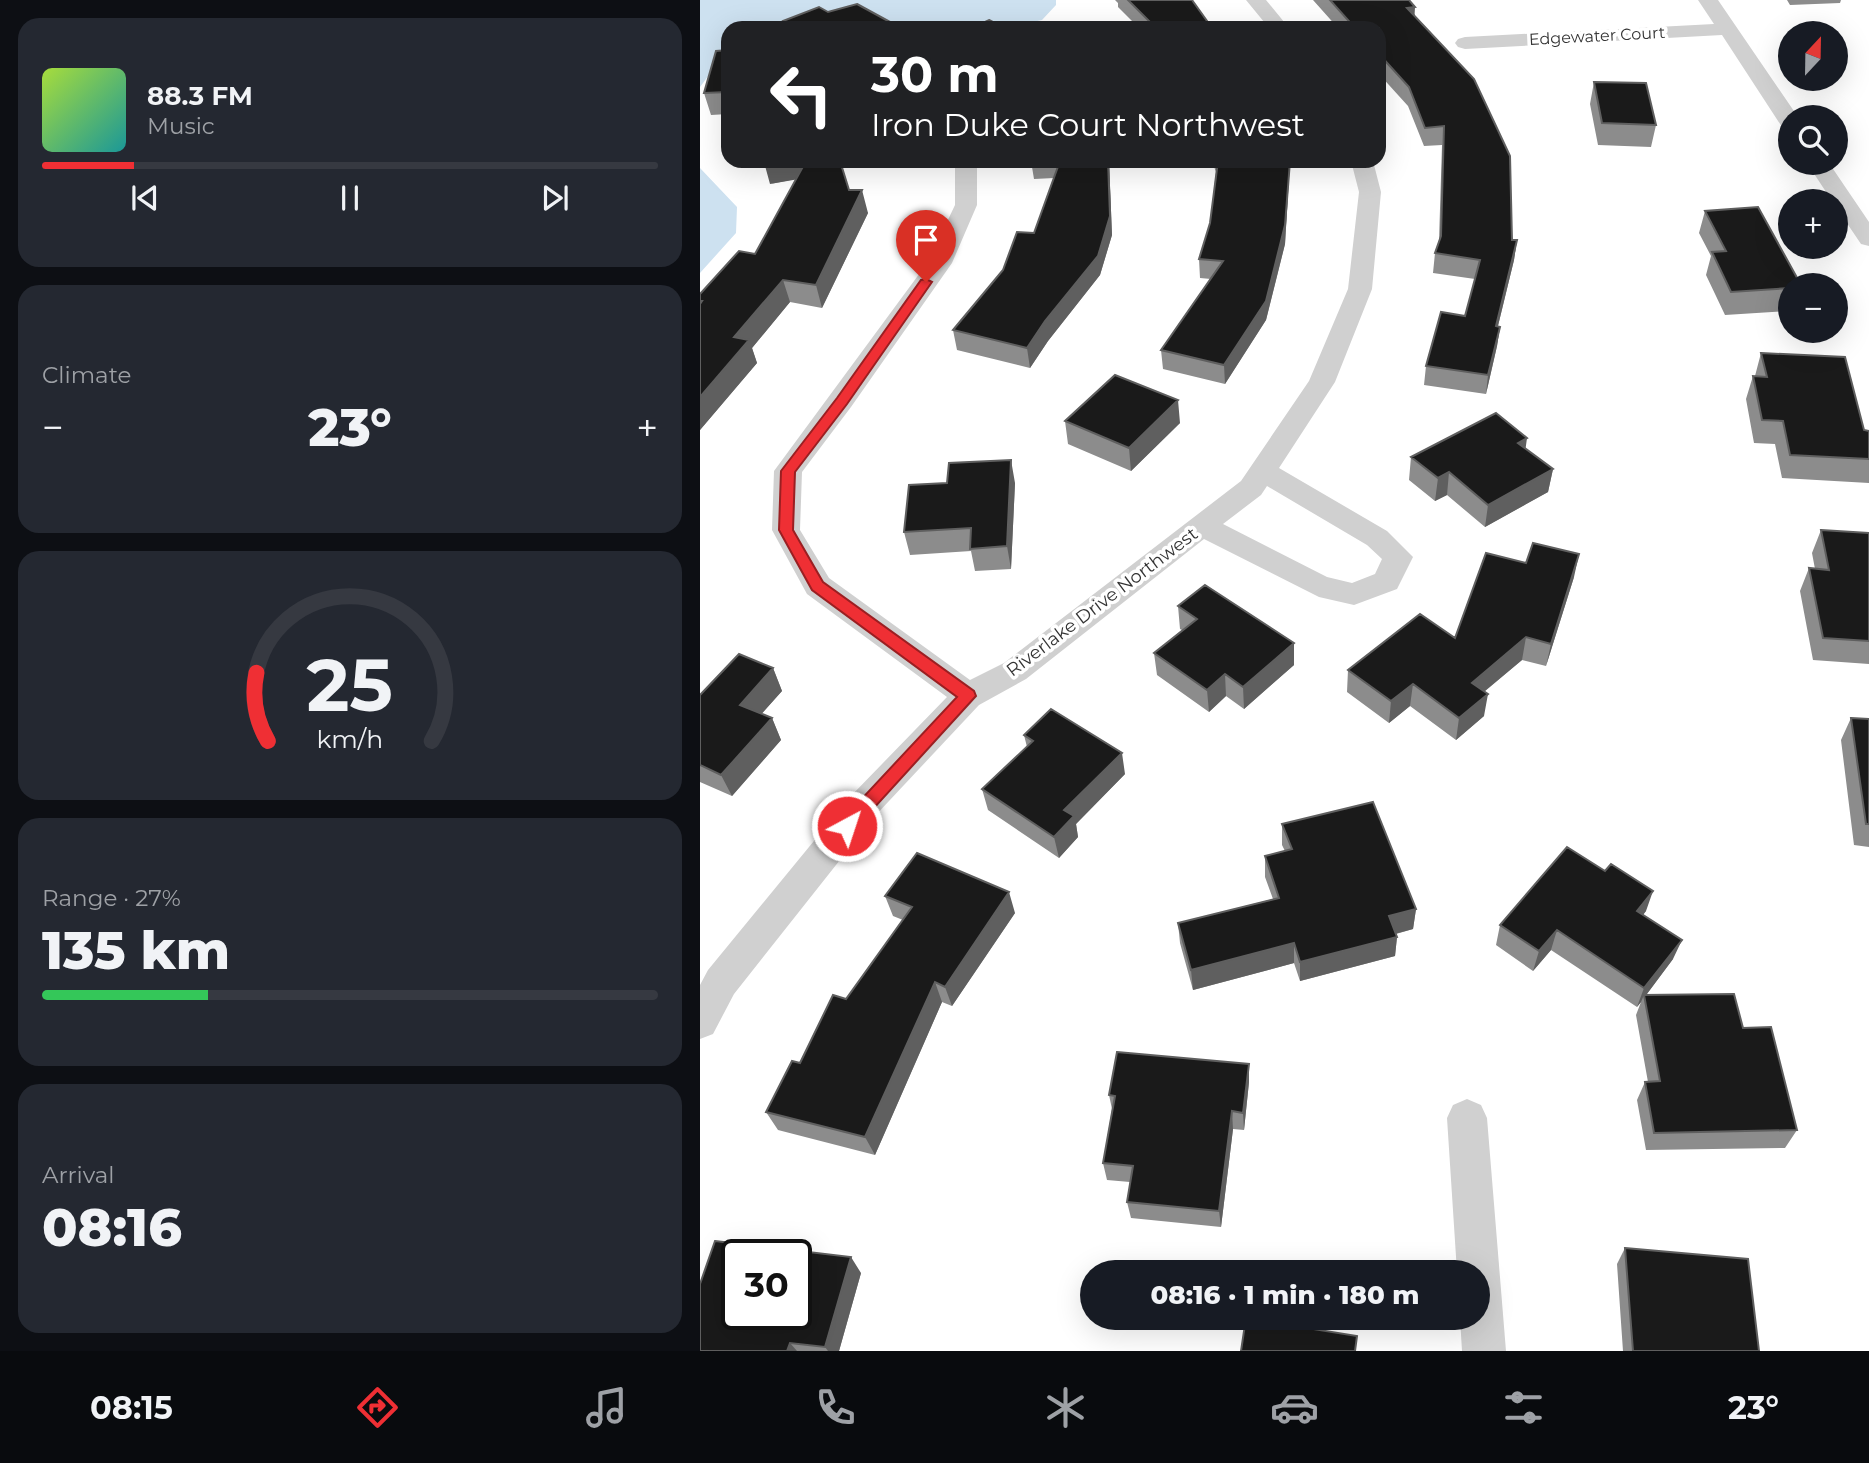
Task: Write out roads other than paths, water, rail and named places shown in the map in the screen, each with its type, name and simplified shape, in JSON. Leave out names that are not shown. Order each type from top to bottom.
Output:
[{"type":"street","points":[[1256,0],[1273,21]]},
{"type":"street","points":[[1708,0],[1779,105]]},
{"type":"street","name":"Edgewater Court","points":[[1465,43],[1728,29]]},
{"type":"street","points":[[966,168],[966,205],[940,263],[842,401],[788,471],[786,530],[818,586],[968,696]]},
{"type":"street","name":"Riverlake Drive Northwest","points":[[700,1022],[721,982],[862,807],[968,696],[1015,671],[1251,488],[1264,472],[1322,382],[1360,289],[1370,192],[1364,168]]},
{"type":"street","points":[[1826,175],[1869,239]]},
{"type":"street","points":[[1202,526],[1319,586],[1354,594],[1386,581],[1398,557],[1377,538],[1264,472]]},
{"type":"street","points":[[1467,1118],[1484,1351]]},
{"type":"water","points":[[700,0],[1056,0],[1056,5],[1042,20],[1037,21],[721,21],[721,64],[700,87]]},
{"type":"water","points":[[700,168],[737,207],[736,233],[700,273]]}]
